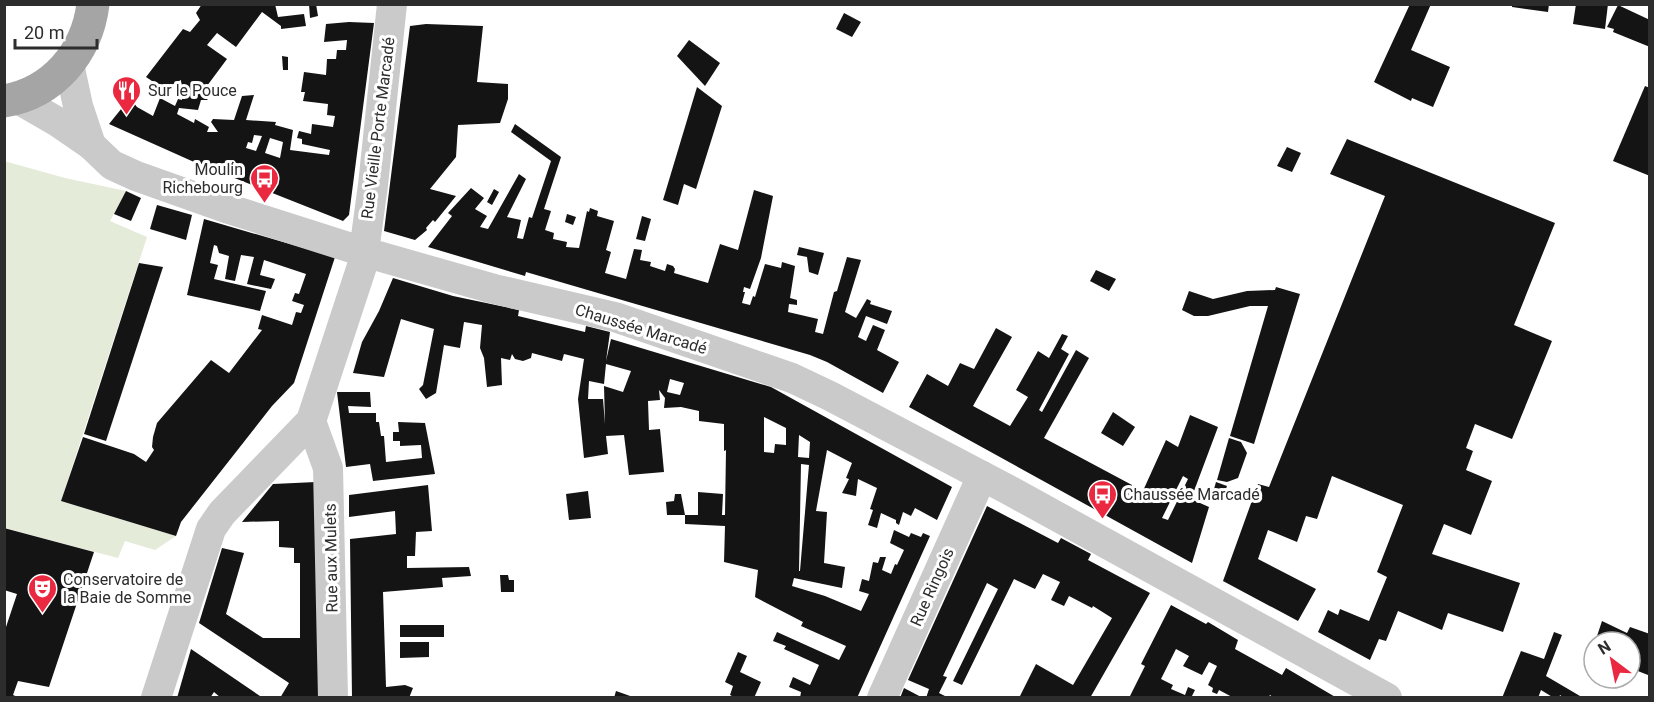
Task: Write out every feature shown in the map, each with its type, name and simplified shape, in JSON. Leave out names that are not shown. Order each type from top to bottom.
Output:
[{"type":"main road","points":[[11,100],[40,89],[60,75],[69,64],[88,30],[94,5]]},
{"type":"street","name":"Rue Vieille Porte Marcadé","points":[[311,421],[362,266],[392,4]]},
{"type":"street","points":[[69,64],[78,106],[91,146]]},
{"type":"street","name":"Chaussée Marcadé","points":[[11,100],[56,121],[91,146],[112,165],[136,176],[229,209],[364,252],[494,289],[615,317],[792,378],[982,476],[1387,698]]},
{"type":"street","points":[[156,698],[211,529],[222,513],[311,421]]},
{"type":"street","name":"Rue aux Mulets","points":[[311,421],[328,468],[333,698]]},
{"type":"street","name":"Rue Ringois","points":[[882,698],[982,476]]},
{"type":"green space","points":[[4,161],[65,178],[126,191],[110,221],[147,237],[61,501],[176,536],[155,550],[125,541],[118,558],[5,528]]},
{"type":"building","points":[[202,4],[275,4],[278,17],[304,14],[306,26],[281,29],[281,26],[262,12],[236,47],[217,33],[207,45],[227,59],[201,94],[208,100],[201,100],[198,110],[179,108],[177,114],[194,123],[195,119],[209,127],[207,132],[218,132],[211,122],[213,119],[234,120],[242,96],[254,95],[246,120],[276,122],[275,125],[293,130],[290,150],[329,155],[330,150],[302,144],[302,139],[297,138],[299,131],[311,134],[312,124],[333,127],[335,116],[327,115],[328,104],[303,101],[305,92],[301,92],[304,72],[326,75],[327,59],[336,59],[337,50],[346,50],[347,40],[324,42],[326,24],[374,23],[349,215],[343,221],[194,162],[109,124],[130,98],[137,107],[153,116],[160,98],[175,106],[178,99],[182,100],[181,80],[164,89],[146,77],[183,29],[190,32],[200,20],[196,13]],"holes":[[[254,135],[262,136],[256,151],[246,148],[248,142],[252,143]],[[270,138],[283,142],[280,158],[265,153]]]},
{"type":"building","points":[[309,4],[316,4],[318,16],[310,18]]},
{"type":"building","points":[[1410,4],[1431,4],[1411,50],[1450,67],[1433,107],[1412,98],[1411,101],[1374,82]]},
{"type":"building","points":[[1512,4],[1549,4],[1548,12],[1512,7]]},
{"type":"building","points":[[1576,4],[1608,4],[1605,29],[1573,24]]},
{"type":"building","points":[[1618,5],[1650,20],[1650,47],[1613,32],[1614,29],[1607,27]]},
{"type":"building","points":[[844,13],[861,22],[852,37],[836,29]]},
{"type":"building","points":[[426,24],[483,26],[477,82],[508,84],[508,99],[500,123],[458,125],[456,157],[430,189],[456,196],[435,222],[433,220],[426,228],[427,230],[415,240],[384,231],[410,26]]},
{"type":"building","points":[[689,40],[720,63],[705,86],[677,56]]},
{"type":"building","points":[[282,56],[288,57],[288,70],[283,70]]},
{"type":"building","points":[[1645,86],[1650,88],[1650,176],[1613,161]]},
{"type":"building","points":[[697,87],[722,106],[696,189],[684,184],[678,205],[663,200]]},
{"type":"building","points":[[515,124],[561,157],[544,209],[551,211],[545,230],[554,233],[553,239],[567,242],[566,247],[579,248],[587,211],[589,212],[590,208],[598,211],[597,216],[614,221],[606,250],[611,252],[605,273],[626,279],[634,249],[642,250],[640,260],[651,262],[650,266],[665,271],[667,264],[673,266],[674,273],[708,283],[720,244],[738,250],[754,190],[773,196],[761,258],[750,289],[744,287],[742,303],[750,305],[753,296],[755,297],[765,264],[781,268],[782,262],[795,266],[790,298],[797,300],[797,305],[789,304],[788,312],[818,319],[815,332],[823,334],[834,292],[837,291],[847,257],[861,260],[845,312],[856,318],[867,299],[871,301],[870,304],[892,311],[887,324],[866,316],[858,337],[866,341],[873,325],[885,330],[877,350],[899,362],[883,393],[810,355],[526,272],[525,276],[428,247],[452,216],[448,213],[471,188],[484,198],[475,209],[487,216],[480,227],[488,229],[519,174],[526,179],[507,217],[521,220],[517,238],[523,239],[551,161],[511,132]]},
{"type":"building","points":[[1347,139],[1555,223],[1514,325],[1552,341],[1512,439],[1475,424],[1466,448],[1473,451],[1466,470],[1492,481],[1471,535],[1444,524],[1432,554],[1520,583],[1503,632],[1448,613],[1442,630],[1398,611],[1386,641],[1379,639],[1370,660],[1318,632],[1328,610],[1338,615],[1340,609],[1369,621],[1387,577],[1377,572],[1403,505],[1332,476],[1317,519],[1306,516],[1297,542],[1268,530],[1258,559],[1316,589],[1298,621],[1223,581],[1258,484],[1269,487],[1385,196],[1330,174]]},
{"type":"building","points":[[1287,147],[1301,153],[1292,172],[1277,166]]},
{"type":"building","points":[[494,189],[499,192],[492,205],[487,202]]},
{"type":"building","points":[[126,191],[141,198],[131,221],[114,214]]},
{"type":"building","points":[[157,205],[192,215],[186,240],[150,229]]},
{"type":"building","points":[[567,214],[576,217],[573,225],[565,222]]},
{"type":"building","points":[[642,216],[651,219],[645,241],[636,239]]},
{"type":"building","points":[[204,219],[314,251],[336,254],[294,383],[272,406],[181,522],[176,536],[61,501],[83,437],[134,454],[146,462],[154,450],[153,437],[157,423],[211,360],[229,373],[262,330],[258,329],[262,315],[292,325],[296,312],[301,313],[304,305],[292,301],[295,293],[299,294],[306,274],[264,260],[260,275],[275,279],[271,289],[247,284],[254,257],[241,255],[235,281],[225,279],[229,256],[219,253],[217,246],[214,245],[210,263],[218,265],[214,279],[266,291],[260,311],[187,295]]},
{"type":"building","points":[[799,247],[824,253],[818,275],[809,272],[807,257],[797,255]]},
{"type":"building","points":[[139,263],[163,267],[106,441],[84,434]]},
{"type":"building","points":[[1096,270],[1116,279],[1109,291],[1090,281]]},
{"type":"building","points":[[393,278],[453,296],[519,310],[518,316],[585,332],[586,326],[610,332],[606,361],[611,339],[771,387],[952,487],[937,520],[915,508],[911,516],[903,512],[899,525],[896,520],[881,513],[877,528],[868,525],[873,510],[870,509],[877,488],[858,479],[856,496],[842,493],[849,479],[846,478],[852,463],[827,450],[816,511],[827,512],[824,563],[845,567],[842,588],[794,578],[792,586],[825,596],[861,611],[869,594],[859,591],[862,579],[869,581],[873,562],[878,563],[880,557],[886,557],[882,570],[891,574],[904,550],[890,543],[894,530],[909,537],[911,533],[921,537],[923,533],[930,536],[857,698],[800,698],[801,692],[789,687],[793,677],[810,685],[819,665],[784,649],[786,646],[773,641],[777,632],[839,660],[846,646],[801,626],[803,622],[755,597],[758,570],[724,562],[725,526],[685,524],[685,515],[698,515],[698,492],[723,494],[722,515],[725,515],[724,424],[699,421],[699,411],[681,407],[664,408],[665,398],[659,390],[660,400],[648,401],[649,430],[660,429],[664,472],[629,475],[624,435],[606,436],[608,454],[584,458],[578,399],[584,359],[564,354],[562,361],[532,353],[531,358],[523,361],[515,359],[512,354],[510,360],[501,358],[502,385],[487,387],[484,358],[480,348],[482,325],[464,322],[460,348],[444,345],[436,393],[426,399],[419,389],[423,385],[434,329],[401,319],[384,377],[353,373],[362,342]],"holes":[[[606,364],[631,371],[623,392],[604,386],[605,424],[603,399],[588,399],[589,381],[604,384]],[[670,379],[684,383],[680,395],[667,392]],[[764,417],[786,428],[786,445],[775,444],[774,453],[764,452]],[[799,435],[810,442],[809,458],[798,457]],[[801,464],[809,465],[799,571]]]},
{"type":"building","points":[[1276,287],[1300,294],[1254,444],[1230,436],[1268,306],[1250,306],[1208,316],[1194,316],[1182,310],[1189,291],[1213,299],[1247,291],[1275,290]]},
{"type":"building","points":[[996,328],[1012,337],[973,406],[1010,426],[1028,397],[1016,390],[1038,351],[1049,358],[1062,334],[1068,336],[1061,349],[1069,354],[1039,410],[1042,412],[1076,350],[1089,358],[1044,438],[1132,485],[1131,487],[1142,493],[1166,440],[1178,447],[1190,415],[1218,427],[1191,499],[1209,507],[1192,563],[909,407],[927,374],[948,386],[960,363],[974,369]],"holes":[[[1183,476],[1188,479],[1168,520],[1162,518]]]},
{"type":"building","points":[[337,392],[370,392],[371,407],[348,406],[349,413],[376,413],[376,422],[379,422],[381,436],[384,436],[386,462],[422,458],[421,445],[400,446],[400,441],[393,441],[393,432],[399,432],[398,422],[425,423],[435,474],[373,481],[370,464],[346,467]]},
{"type":"building","points":[[1113,412],[1135,427],[1123,446],[1101,433]]},
{"type":"building","points":[[1229,438],[1241,442],[1247,453],[1238,478],[1227,482],[1217,480]]},
{"type":"building","points":[[316,482],[322,698],[280,698],[289,683],[199,623],[222,548],[244,553],[226,614],[263,638],[300,638],[300,563],[294,563],[294,548],[279,547],[279,521],[242,522],[273,484]]},
{"type":"building","points":[[1216,482],[1227,486],[1222,500],[1212,496]]},
{"type":"building","points":[[428,485],[432,531],[416,532],[415,556],[407,556],[407,568],[469,567],[471,576],[442,578],[443,587],[383,592],[386,687],[405,685],[413,688],[409,698],[352,698],[350,539],[396,534],[395,511],[349,517],[349,495]]},
{"type":"building","points":[[588,491],[591,518],[569,520],[566,494]]},
{"type":"building","points":[[675,494],[681,494],[685,515],[667,515],[666,502],[674,501]]},
{"type":"building","points":[[987,506],[1058,543],[1061,538],[1091,554],[1088,560],[1150,593],[1090,698],[1019,698],[1036,664],[1073,685],[1112,618],[1093,606],[1092,608],[1069,596],[1064,606],[1051,600],[1060,582],[1043,574],[1035,589],[1014,579],[962,685],[953,681],[998,589],[987,583],[943,676],[947,677],[939,693],[949,698],[926,698],[929,689],[908,680]]},
{"type":"building","name":"Conservatoire de la Baie de Somme","points":[[4,528],[94,552],[49,687],[18,681],[13,695],[20,698],[4,698],[4,633],[17,594],[4,590]]},
{"type":"building","points":[[500,575],[508,575],[509,580],[514,580],[514,592],[501,592]]},
{"type":"building","points":[[1171,605],[1206,624],[1208,622],[1238,640],[1235,649],[1282,675],[1286,668],[1337,698],[1274,698],[1270,695],[1268,698],[1234,698],[1219,690],[1217,694],[1212,692],[1213,688],[1208,685],[1217,666],[1209,662],[1202,675],[1183,666],[1189,656],[1176,649],[1161,679],[1173,685],[1171,689],[1185,695],[1188,687],[1195,690],[1191,698],[1129,698],[1145,666],[1141,664]]},
{"type":"building","points":[[1602,621],[1621,630],[1599,630]]},
{"type":"building","points":[[400,625],[444,625],[444,637],[400,637]]},
{"type":"building","points":[[1642,631],[1650,634],[1648,675],[1642,673]]},
{"type":"building","points":[[1554,632],[1562,635],[1546,676],[1580,696],[1579,698],[1564,698],[1560,695],[1559,698],[1554,698],[1541,690],[1538,698],[1502,698],[1521,651],[1544,659]]},
{"type":"building","points":[[400,642],[429,642],[429,657],[400,658]]},
{"type":"building","points":[[191,649],[263,698],[221,698],[214,692],[210,698],[177,698]]},
{"type":"building","points":[[738,652],[747,656],[740,672],[761,682],[754,698],[736,698],[730,695],[733,686],[725,682]]},
{"type":"building","points":[[904,688],[923,698],[900,698]]},
{"type":"building","points":[[616,691],[633,697],[633,698],[614,698]]},
{"type":"place","name":"Sur le Pouce","points":[[127,116]]},
{"type":"place","name":"Moulin Richebourg","points":[[264,204]]},
{"type":"place","name":"Chaussée Marcadé","points":[[1102,520]]},
{"type":"place","name":"Conservatoire de la Baie de Somme","points":[[42,614]]}]
